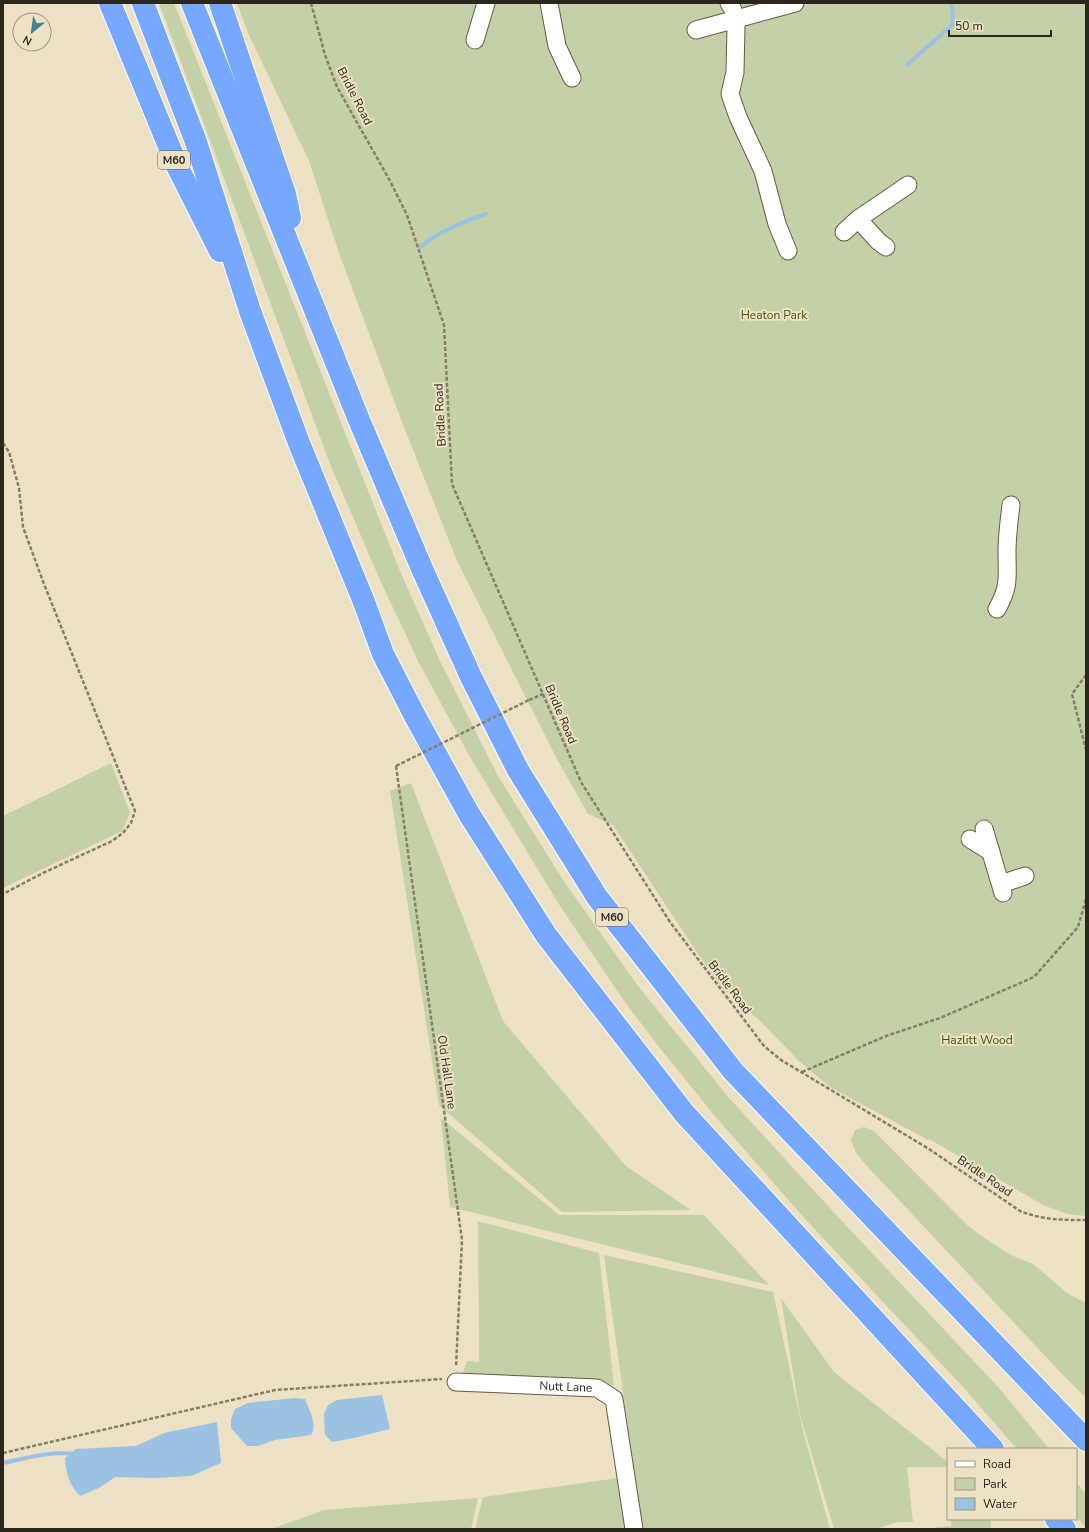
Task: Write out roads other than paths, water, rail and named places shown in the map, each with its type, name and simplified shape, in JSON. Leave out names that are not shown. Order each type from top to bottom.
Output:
[{"type":"highway","name":"M60","points":[[110,3],[178,168],[250,311]]},
{"type":"highway","name":"M60","points":[[143,3],[196,142],[250,311],[299,443],[364,602],[383,654],[416,718],[469,814],[546,935],[684,1113],[992,1448]]},
{"type":"highway","name":"M60","points":[[192,3],[423,571],[471,677],[518,770],[597,897],[733,1071],[1086,1440]]},
{"type":"highway","name":"M60","points":[[220,3],[285,194],[308,291]]},
{"type":"highway","points":[[1057,1520],[1065,1529]]},
{"type":"street","points":[[475,40],[486,3]]},
{"type":"street","points":[[549,3],[557,46],[572,78]]},
{"type":"street","points":[[729,3],[733,10],[736,27],[735,72],[730,94],[738,117],[763,171],[777,224],[788,251]]},
{"type":"street","points":[[696,30],[734,21],[795,3]]},
{"type":"street","points":[[844,232],[858,219],[908,185]]},
{"type":"street","points":[[858,219],[878,242],[886,247]]},
{"type":"street","points":[[998,609],[1004,596],[1008,576],[1008,529],[1011,505]]},
{"type":"street","points":[[984,829],[1002,888],[1025,875]]},
{"type":"street","points":[[970,839],[991,852]]},
{"type":"street","name":"Nutt Lane","points":[[456,1382],[597,1388],[614,1399],[634,1529]]},
{"type":"water","points":[[382,1395],[390,1429],[332,1442],[325,1435],[324,1414],[328,1405],[337,1400]]},
{"type":"water","points":[[295,1398],[305,1399],[311,1412],[314,1427],[311,1435],[275,1440],[258,1446],[247,1446],[231,1428],[231,1419],[235,1409],[248,1403]]},
{"type":"water","points":[[217,1422],[221,1463],[191,1476],[156,1478],[115,1477],[99,1488],[80,1496],[73,1488],[66,1469],[65,1458],[76,1449],[136,1446],[164,1433]]},
{"type":"waterway","points":[[907,65],[952,25],[953,16],[951,3]]},
{"type":"waterway","points":[[421,247],[435,236],[486,214]]},
{"type":"waterway","points":[[3,1463],[48,1454],[75,1454]]},
{"type":"park label","name":"Heaton Park","points":[[774,315]]},
{"type":"park label","name":"Hazlitt Wood","points":[[977,1040]]}]
